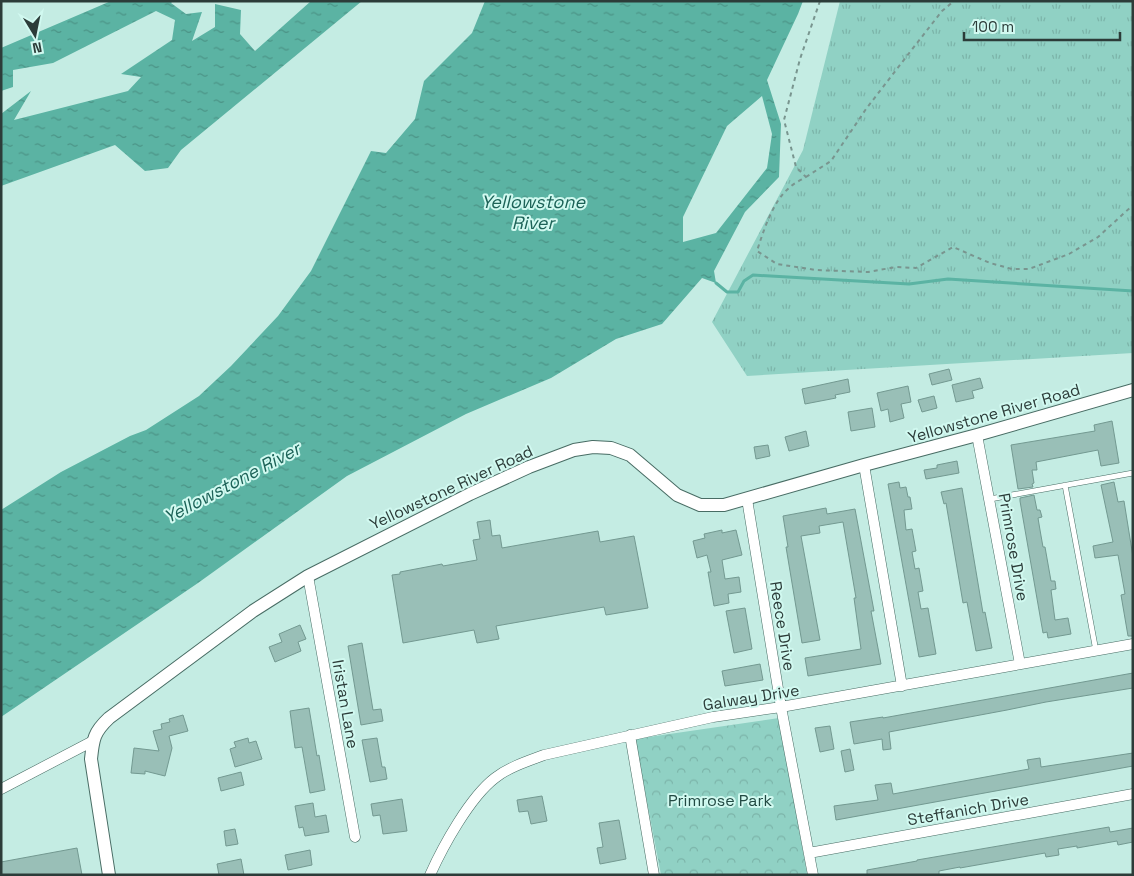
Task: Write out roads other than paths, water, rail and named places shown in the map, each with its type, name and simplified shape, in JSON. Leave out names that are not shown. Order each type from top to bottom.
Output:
[{"type":"street","name":"Yellowstone River Road","points":[[93,741],[98,728],[110,718],[253,611],[308,576],[470,494],[529,467],[574,450],[593,447],[611,448],[630,454],[677,495],[700,505],[724,505],[1132,392]]},
{"type":"street","name":"Primrose Drive","points":[[978,435],[1020,664]]},
{"type":"street","points":[[864,465],[902,686]]},
{"type":"street","name":"Reece Drive","points":[[747,499],[781,707],[813,875]]},
{"type":"street","name":"Iristan Lane","points":[[308,576],[355,837]]},
{"type":"street","name":"Galway Drive","points":[[430,875],[457,824],[478,796],[495,778],[520,764],[544,755],[713,717],[902,686],[1133,644]]},
{"type":"street","points":[[630,735],[654,875]]},
{"type":"street","points":[[1,789],[93,741]]},
{"type":"street","points":[[93,741],[91,759],[109,875]]},
{"type":"street","name":"Steffanich Drive","points":[[809,853],[1133,794]]},
{"type":"lane","points":[[990,499],[1133,473]]},
{"type":"lane","points":[[1065,485],[1096,650]]},
{"type":"water","points":[[111,1],[173,1],[171,3],[186,14],[202,12],[192,41],[215,27],[215,4],[241,10],[240,34],[255,51],[311,1],[362,1],[181,150],[168,168],[145,171],[115,145],[1,186],[1,114],[31,91],[14,120],[128,91],[141,77],[121,74],[172,40],[175,20],[156,11],[53,63],[13,70],[13,87],[1,91],[1,48]]},
{"type":"water","name":"Yellowstone River","points":[[485,1],[803,1],[767,80],[781,124],[779,177],[745,212],[714,271],[716,283],[702,278],[662,324],[616,339],[551,378],[466,414],[347,476],[198,583],[1,717],[1,510],[61,472],[130,436],[146,430],[199,396],[231,366],[278,316],[311,271],[371,151],[386,153],[415,119],[424,81],[472,33]],"holes":[[[762,96],[772,134],[767,168],[716,233],[683,242],[683,217],[727,126]]]},
{"type":"waterway","points":[[716,283],[727,292],[738,292],[744,281],[753,275],[909,284],[948,279],[1133,291]]},
{"type":"park label","name":"Primrose Park","points":[[720,800]]}]
